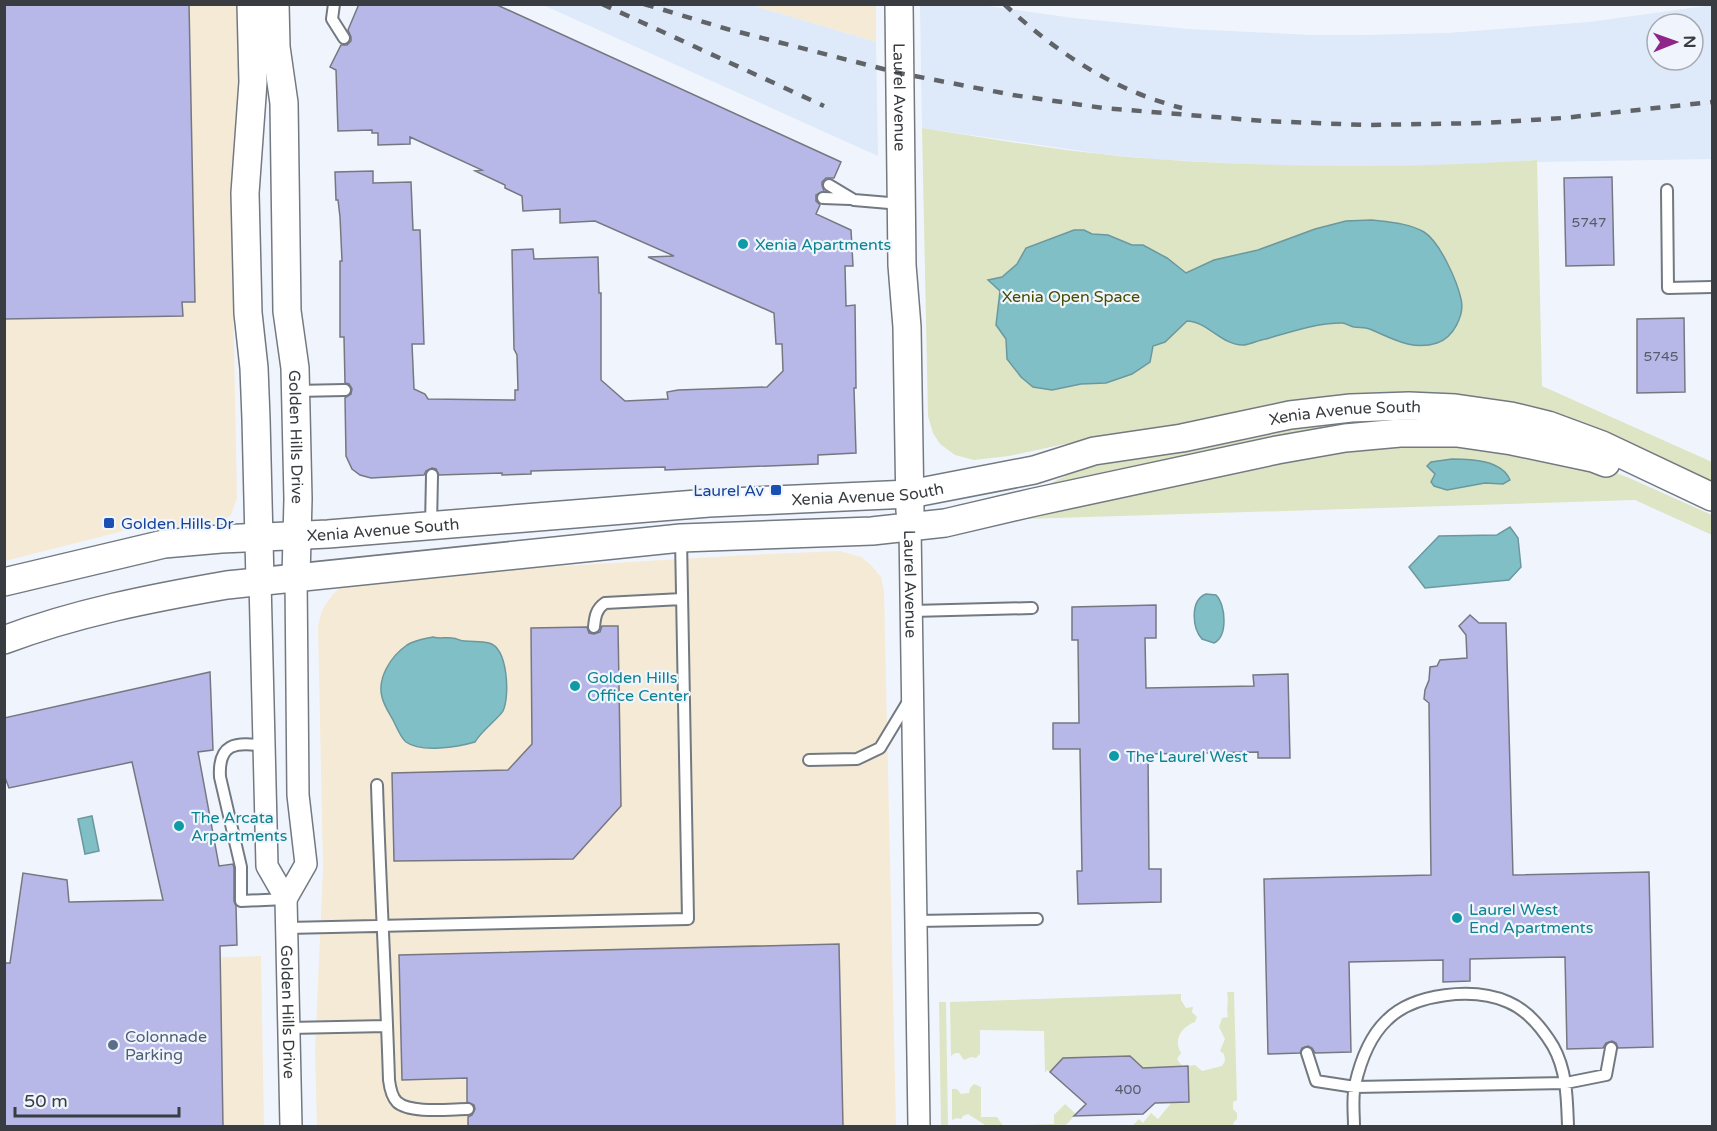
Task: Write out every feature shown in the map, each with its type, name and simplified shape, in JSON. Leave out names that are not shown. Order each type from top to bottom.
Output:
[{"type":"street","name":"Golden Hills Drive","points":[[251,4],[253,82],[245,193],[248,313],[254,368],[256,419],[267,866],[286,900],[291,1126]]},
{"type":"street","name":"Golden Hills Drive","points":[[275,4],[276,47],[284,103],[287,311],[295,368],[298,795],[306,864],[286,900]]},
{"type":"street","name":"Laurel Avenue","points":[[899,4],[902,265],[907,327],[910,494],[919,1126]]},
{"type":"street","name":"Xenia Avenue South","points":[[4,582],[164,544],[431,526],[709,503],[910,494],[1034,470],[1094,452],[1182,438],[1290,415],[1352,408],[1409,406],[1455,408],[1511,416],[1548,425],[1602,445],[1713,498]]},
{"type":"street","name":"Xenia Avenue South","points":[[4,640],[88,614],[226,585],[681,538],[864,531],[945,523],[1277,450],[1345,438],[1400,433],[1457,433],[1512,441],[1593,458],[1713,498]]},
{"type":"lane","points":[[334,4],[332,19],[344,38]]},
{"type":"lane","points":[[829,185],[854,200]]},
{"type":"lane","points":[[1666,190],[1668,288],[1713,288]]},
{"type":"lane","points":[[823,198],[901,204]]},
{"type":"lane","points":[[295,392],[345,390]]},
{"type":"lane","points":[[431,526],[432,475]]},
{"type":"lane","points":[[287,928],[688,919],[681,538]]},
{"type":"lane","points":[[594,627],[595,615],[605,603],[682,599]]},
{"type":"lane","points":[[912,611],[1032,608]]},
{"type":"lane","points":[[809,760],[857,759],[880,748],[913,695]]},
{"type":"lane","points":[[264,746],[248,744],[230,746],[219,763],[220,777],[241,867],[241,901],[286,900]]},
{"type":"lane","points":[[377,785],[381,926],[385,961],[391,1092],[397,1102],[416,1109],[468,1109]]},
{"type":"lane","points":[[916,921],[1037,919]]},
{"type":"lane","points":[[1354,1126],[1355,1087],[1369,1045],[1386,1020],[1407,1006],[1427,998],[1486,995],[1508,1002],[1524,1011],[1554,1048],[1566,1083],[1568,1126]]},
{"type":"lane","points":[[289,1028],[387,1026]]},
{"type":"lane","points":[[1307,1053],[1316,1081],[1355,1087],[1566,1083],[1606,1075],[1611,1048]]},
{"type":"shaded area","points":[[5,5],[244,5],[242,123],[231,197],[237,498],[231,515],[223,521],[199,525],[143,526],[5,561]]},
{"type":"shaded area","points":[[543,5],[751,5],[876,42],[878,156]]},
{"type":"shaded area","points":[[751,5],[876,5],[876,42]]},
{"type":"shaded area","points":[[920,5],[981,5],[1073,18],[1188,29],[1313,35],[1448,33],[1589,22],[1645,14],[1645,72],[1705,72],[1705,12],[1661,12],[1712,5],[1712,159],[1537,162],[1536,160],[1349,167],[1264,165],[1102,154],[922,128]]},
{"type":"shaded area","points":[[840,551],[861,557],[871,565],[881,577],[884,591],[896,1126],[317,1126],[315,1052],[323,868],[318,626],[322,610],[333,594],[342,586],[462,572]]},
{"type":"shaded area","name":"Colonnade Parking","points":[[261,956],[264,1126],[5,1126],[4,964]]},
{"type":"green space","name":"Xenia Open Space","points":[[922,128],[1097,154],[1204,162],[1346,166],[1537,160],[1542,386],[1712,462],[1712,484],[1524,410],[1169,432],[1065,444],[1009,456],[974,460],[955,455],[940,444],[933,433],[928,416]]},
{"type":"green space","points":[[1395,413],[1450,427],[957,509],[956,505],[1039,489],[1087,465],[1281,424]]},
{"type":"green space","points":[[1423,440],[1593,465],[1627,477],[1712,515],[1712,535],[1635,500],[996,520],[1313,450]]},
{"type":"green space","points":[[1227,992],[1234,992],[1237,1100],[1233,1102],[1233,1109],[1237,1113],[1237,1119],[1233,1123],[1234,1126],[1132,1126],[1139,1119],[1143,1123],[1151,1113],[1158,1119],[1172,1102],[1188,1066],[1195,1065],[1202,1071],[1222,1066],[1225,1061],[1224,1054],[1220,1051],[1225,1039],[1219,1027],[1222,1018],[1228,1017]]},
{"type":"green space","points":[[1181,994],[1181,1000],[1186,1008],[1193,1007],[1192,1012],[1197,1017],[1195,1022],[1182,1031],[1178,1039],[1181,1053],[1177,1059],[1182,1066],[1143,1068],[1130,1056],[1063,1058],[1050,1072],[1047,1070],[1045,1073],[1044,1031],[980,1030],[980,1054],[976,1058],[971,1057],[964,1060],[959,1053],[951,1056],[950,1002]]},
{"type":"green space","points":[[939,1002],[946,1002],[948,1126],[941,1126]]},
{"type":"green space","points":[[974,1084],[981,1087],[981,1117],[997,1117],[1003,1126],[985,1125],[968,1114],[961,1119],[952,1120],[952,1089],[957,1089],[961,1094],[969,1093]]},
{"type":"green space","points":[[1065,1104],[1076,1114],[1065,1126],[1024,1126],[1054,1124],[1054,1115]]},
{"type":"water","points":[[1371,220],[1398,223],[1418,229],[1430,237],[1442,253],[1456,282],[1462,305],[1453,331],[1443,340],[1428,345],[1411,345],[1370,329],[1332,323],[1244,345],[1229,342],[1201,325],[1187,321],[1165,342],[1153,346],[1150,362],[1132,374],[1106,383],[1081,384],[1052,390],[1033,387],[1021,377],[1007,359],[1006,339],[996,325],[1000,291],[988,280],[1002,277],[1017,264],[1026,248],[1074,230],[1084,230],[1092,234],[1108,235],[1132,245],[1143,245],[1167,258],[1186,273],[1214,260],[1258,250],[1315,229],[1346,221]]},
{"type":"water","points":[[1452,459],[1485,462],[1500,468],[1510,480],[1503,484],[1485,483],[1447,490],[1434,486],[1431,482],[1435,474],[1427,466],[1431,462]]},
{"type":"water","points":[[1510,527],[1518,538],[1521,567],[1509,580],[1425,588],[1409,567],[1439,536],[1497,535]]},
{"type":"water","points":[[1206,594],[1216,595],[1222,606],[1224,620],[1222,634],[1214,643],[1202,639],[1195,622],[1197,602]]},
{"type":"water","points":[[433,637],[489,643],[495,647],[504,663],[507,684],[503,711],[475,742],[440,748],[413,745],[402,738],[384,704],[381,690],[383,675],[391,661],[407,645]]},
{"type":"water","points":[[92,816],[99,851],[85,854],[78,819]]},
{"type":"building","points":[[4,4],[189,4],[195,302],[182,302],[183,316],[4,319]]},
{"type":"building","name":"Xenia Apartments","points":[[359,4],[495,4],[841,162],[834,178],[826,178],[822,182],[824,191],[816,195],[816,201],[820,205],[816,214],[851,230],[853,266],[845,266],[846,306],[855,305],[856,453],[818,455],[818,464],[665,470],[665,467],[531,471],[531,474],[439,475],[436,469],[432,468],[424,475],[371,478],[360,475],[352,469],[346,456],[345,398],[351,394],[352,389],[349,384],[345,383],[344,337],[340,337],[340,261],[342,261],[335,172],[373,171],[373,183],[411,182],[413,230],[420,230],[424,344],[412,344],[414,389],[425,394],[428,399],[515,400],[515,390],[518,390],[517,355],[514,349],[512,250],[533,249],[534,259],[598,257],[599,293],[601,293],[601,380],[625,401],[668,399],[667,392],[678,390],[767,387],[783,371],[782,344],[776,344],[774,313],[648,257],[674,256],[595,221],[560,223],[560,209],[523,211],[522,196],[475,171],[482,170],[410,137],[410,144],[378,145],[378,133],[372,133],[372,130],[338,131],[336,70],[330,67],[341,45],[347,45],[351,41],[348,30]]},
{"type":"building","points":[[1612,177],[1614,265],[1566,266],[1564,178]]},
{"type":"building","points":[[1684,318],[1685,392],[1637,393],[1637,319]]},
{"type":"building","name":"The Laurel West","points":[[1156,605],[1156,638],[1145,638],[1146,688],[1254,686],[1253,675],[1288,674],[1290,758],[1258,758],[1258,752],[1148,754],[1149,869],[1161,869],[1161,902],[1078,904],[1077,871],[1082,871],[1080,749],[1053,749],[1053,723],[1079,723],[1078,640],[1072,640],[1072,607]]},
{"type":"building","name":"Laurel West End Apartments","points":[[1470,615],[1479,623],[1506,623],[1513,875],[1649,872],[1653,1047],[1618,1048],[1612,1041],[1606,1043],[1603,1048],[1567,1049],[1565,957],[1470,959],[1470,981],[1443,982],[1443,960],[1349,962],[1351,1052],[1315,1053],[1308,1046],[1302,1048],[1300,1053],[1268,1054],[1264,879],[1431,875],[1429,703],[1424,699],[1425,690],[1430,667],[1437,666],[1440,660],[1467,658],[1466,635],[1459,626]]},
{"type":"building","name":"Golden Hills Office Center","points":[[602,626],[618,626],[621,806],[573,859],[394,861],[392,773],[508,770],[532,744],[531,628],[587,627],[589,633],[594,634],[600,632]]},
{"type":"building","points":[[210,672],[213,750],[198,752],[219,866],[233,864],[234,868],[236,906],[237,945],[220,946],[223,1126],[4,1126],[4,963],[10,963],[23,873],[67,880],[69,902],[163,900],[132,762],[9,788],[4,775],[4,718]]},
{"type":"building","points":[[839,944],[843,1126],[468,1126],[468,1117],[475,1109],[474,1105],[467,1102],[467,1078],[402,1080],[399,955]]},
{"type":"building","points":[[1130,1056],[1143,1068],[1188,1066],[1189,1102],[1155,1103],[1143,1114],[1074,1116],[1086,1104],[1050,1072],[1063,1058]]},
{"type":"railway","points":[[602,4],[824,106]]},
{"type":"railway","points":[[644,4],[727,29],[899,73],[1013,95],[1103,108],[1264,121],[1365,125],[1484,123],[1563,118],[1712,102]]},
{"type":"railway","points":[[1004,4],[1044,38],[1086,67],[1132,91],[1182,108]]},
{"type":"place","name":"Xenia Apartments","points":[[743,244]]},
{"type":"place","name":"Laurel Av","points":[[776,490]]},
{"type":"place","name":"Golden Hills Dr","points":[[109,523]]},
{"type":"place","name":"Golden Hills Office Center","points":[[575,686]]},
{"type":"place","name":"The Laurel West","points":[[1114,756]]},
{"type":"place","name":"The Arcata Arpartments","points":[[179,826]]},
{"type":"place","name":"Laurel West End Apartments","points":[[1457,918]]},
{"type":"place","name":"Colonnade Parking","points":[[113,1045]]}]
